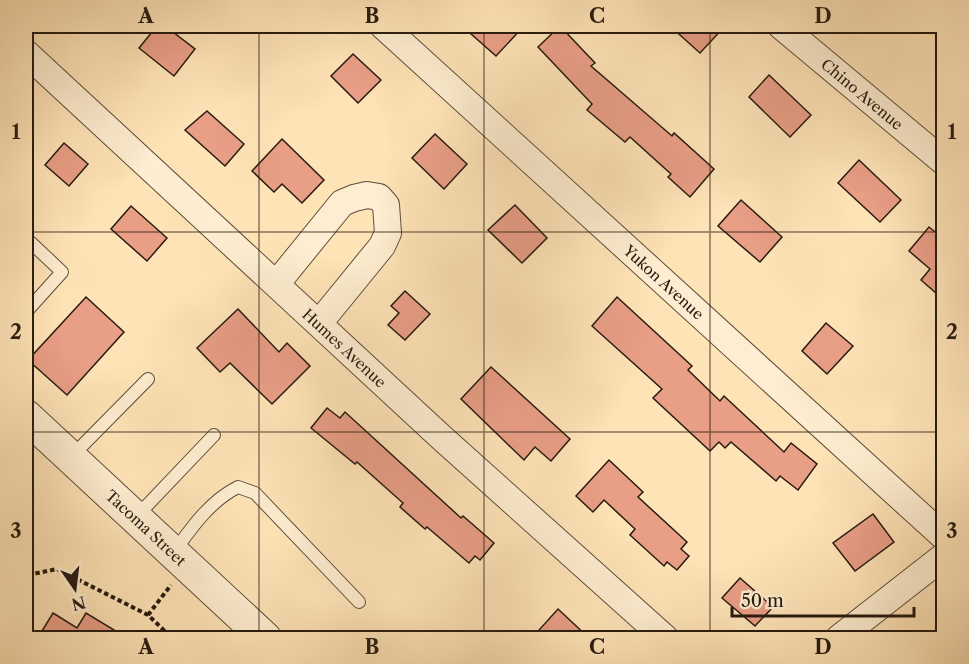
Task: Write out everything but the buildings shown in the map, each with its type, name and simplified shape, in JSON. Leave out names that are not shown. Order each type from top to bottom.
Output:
[{"type":"street","name":"Yukon Avenue","points":[[383,26],[944,537]]},
{"type":"street","name":"Chino Avenue","points":[[781,26],[944,162]]},
{"type":"street","name":"Humes Avenue","points":[[26,53],[320,322],[442,438],[665,639]]},
{"type":"street","points":[[277,283],[342,203],[367,195],[379,197],[386,205],[389,223],[388,233],[382,246],[320,322]]},
{"type":"street","name":"Tacoma Street","points":[[26,418],[265,639]]},
{"type":"street","points":[[839,639],[944,556]]},
{"type":"lane","points":[[26,238],[62,272],[26,312]]},
{"type":"lane","points":[[70,458],[148,379]]},
{"type":"lane","points":[[135,518],[214,435]]},
{"type":"lane","points":[[173,553],[197,521],[222,495],[238,488],[255,493],[359,602]]},
{"type":"path","points":[[28,575],[57,569],[148,615],[172,639]]},
{"type":"path","points":[[148,615],[172,585]]}]
